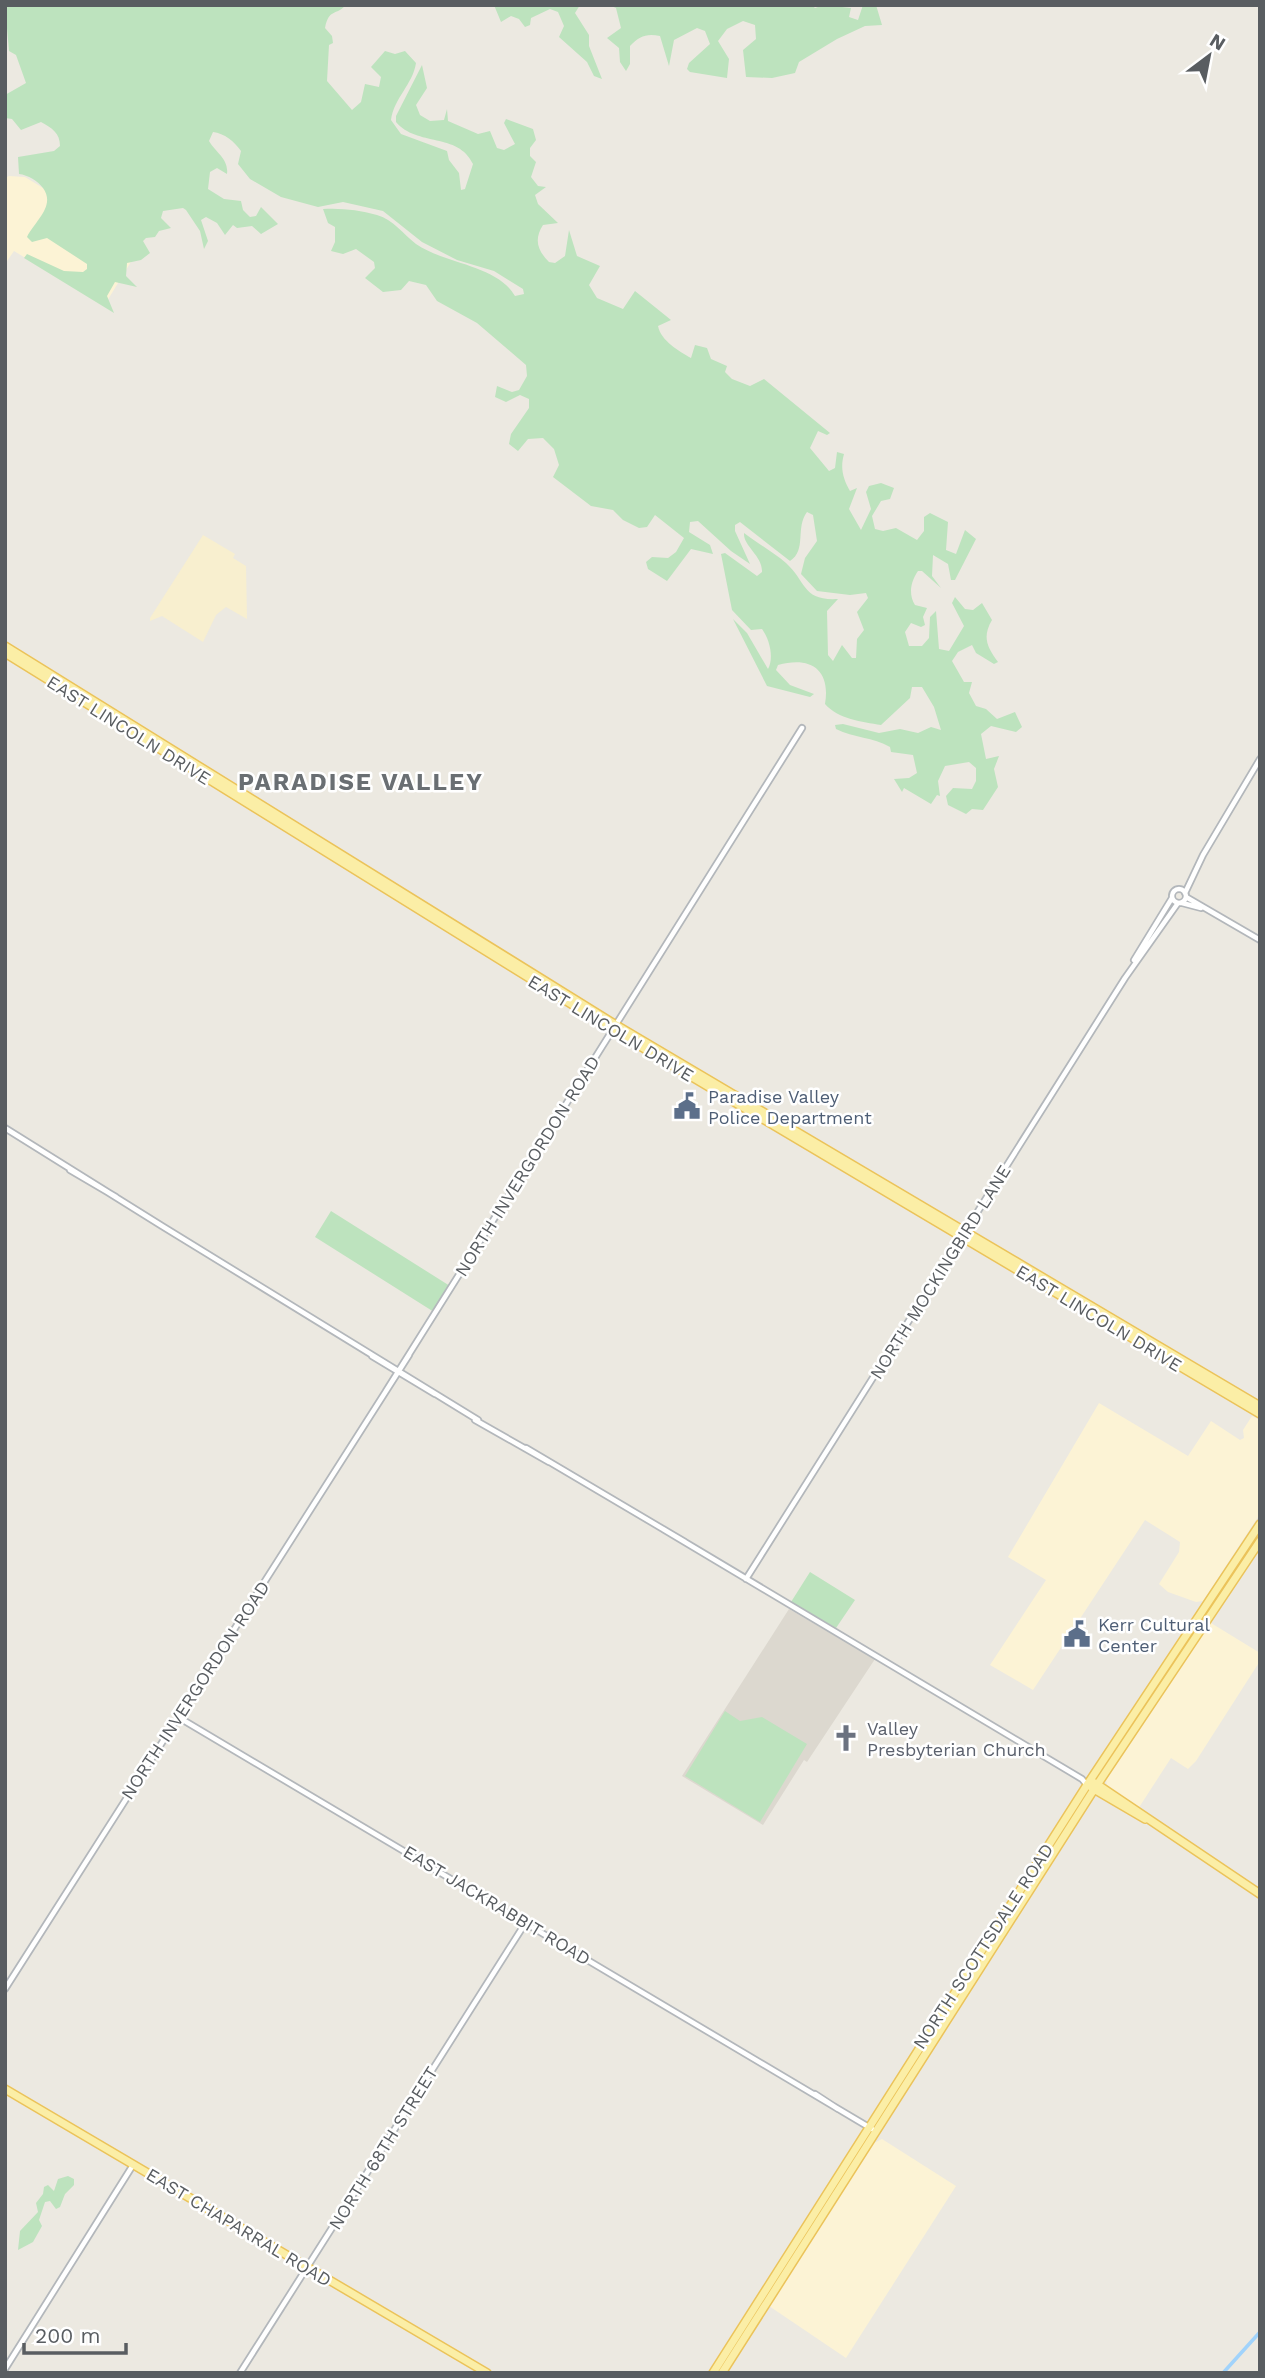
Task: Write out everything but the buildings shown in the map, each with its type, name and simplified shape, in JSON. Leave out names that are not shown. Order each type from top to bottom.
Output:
[{"type":"main road","name":"EAST LINCOLN DRIVE","points":[[5,646],[308,838]]},
{"type":"main road","name":"EAST LINCOLN DRIVE","points":[[5,653],[665,1058],[1037,1278],[1260,1414]]},
{"type":"main road","name":"EAST LINCOLN DRIVE","points":[[1037,1278],[1260,1406]]},
{"type":"main road","name":"NORTH SCOTTSDALE ROAD","points":[[713,2373],[1086,1781],[1260,1524]]},
{"type":"main road","name":"NORTH SCOTTSDALE ROAD","points":[[722,2373],[1096,1787],[1260,1541]]},
{"type":"main road","points":[[1086,1781],[1260,1894]]},
{"type":"main road","name":"EAST CHAPARRAL ROAD","points":[[5,2089],[487,2373]]},
{"type":"main road","points":[[824,2194],[833,2200]]},
{"type":"main road","points":[[811,2216],[819,2221]]},
{"type":"main road","name":"EAST CHAPARRAL ROAD","points":[[472,2365],[482,2373]]},
{"type":"street","name":"NORTH INVERGORDON ROAD","points":[[5,1989],[409,1355],[802,729]]},
{"type":"street","name":"NORTH MOCKINGBIRD LANE","points":[[746,1579],[1134,965],[1172,898],[1200,859],[1260,759]]},
{"type":"street","name":"NORTH MOCKINGBIRD LANE","points":[[1134,965],[1185,895],[1200,859]]},
{"type":"street","points":[[1178,889],[1260,940]]},
{"type":"street","points":[[1172,898],[1212,912]]},
{"type":"street","points":[[5,1128],[398,1372],[1086,1781]]},
{"type":"street","name":"EAST JACKRABBIT ROAD","points":[[178,1717],[876,2131]]},
{"type":"street","name":"NORTH 68TH STREET","points":[[240,2373],[526,1922]]},
{"type":"street","points":[[5,2369],[134,2165]]},
{"type":"shaded area","points":[[25,177],[140,247],[104,306],[14,251],[5,264],[5,178]]},
{"type":"shaded area","points":[[1099,1403],[1188,1456],[1211,1421],[1240,1440],[1244,1438],[1243,1430],[1252,1416],[1260,1420],[1260,1514],[1203,1601],[1196,1602],[1168,1592],[1159,1584],[1179,1552],[1180,1542],[1145,1520],[1033,1690],[990,1665],[1046,1580],[1008,1557]]},
{"type":"shaded area","points":[[789,1609],[875,1659],[807,1762],[804,1760],[763,1825],[682,1776]]},
{"type":"shaded area","points":[[1211,1623],[1260,1653],[1260,1661],[1196,1761],[1188,1769],[1171,1758],[1138,1809],[1107,1785],[1106,1780],[1206,1625]]},
{"type":"shaded area","points":[[882,2139],[956,2186],[846,2358],[769,2306],[874,2143]]},
{"type":"green space","points":[[5,5],[346,5],[331,15],[325,28],[332,36],[333,43],[329,45],[327,81],[352,110],[361,102],[365,84],[379,87],[381,77],[371,67],[385,51],[395,54],[405,51],[416,63],[391,120],[401,134],[447,151],[449,160],[459,173],[461,190],[465,189],[473,164],[466,154],[448,143],[415,135],[396,122],[396,116],[422,65],[427,88],[416,105],[420,115],[430,121],[444,120],[447,109],[448,121],[478,134],[490,131],[497,148],[504,150],[515,144],[504,123],[506,119],[533,129],[536,140],[530,148],[530,156],[536,162],[531,177],[538,186],[546,187],[535,195],[538,204],[558,223],[543,225],[538,235],[539,249],[549,262],[555,263],[565,256],[569,230],[577,256],[600,266],[589,285],[597,298],[623,309],[635,291],[671,320],[658,326],[663,336],[676,349],[691,358],[695,345],[707,348],[711,359],[727,366],[725,372],[732,379],[750,386],[764,379],[830,433],[827,435],[818,431],[810,448],[829,471],[835,468],[837,452],[844,454],[842,469],[846,482],[850,491],[857,488],[849,509],[861,530],[871,509],[866,492],[869,486],[881,483],[894,488],[890,499],[881,501],[872,516],[875,529],[883,531],[896,528],[917,540],[924,531],[924,517],[930,513],[948,522],[946,550],[956,554],[965,530],[976,539],[955,580],[951,580],[948,564],[933,555],[932,576],[941,588],[922,571],[918,571],[911,592],[915,605],[927,608],[923,617],[925,625],[921,627],[911,623],[905,632],[909,646],[922,646],[929,638],[930,617],[936,611],[939,649],[949,651],[964,626],[952,603],[955,597],[965,609],[973,610],[982,603],[992,620],[987,632],[987,642],[998,662],[994,664],[976,653],[972,645],[958,652],[952,661],[964,682],[972,682],[969,693],[976,706],[986,709],[997,719],[1015,712],[1022,727],[1016,732],[991,726],[981,734],[986,759],[999,756],[994,769],[998,787],[983,810],[972,809],[966,814],[948,805],[946,796],[953,788],[972,789],[976,781],[976,768],[969,762],[945,766],[938,781],[940,796],[937,795],[931,804],[904,788],[902,792],[894,779],[909,778],[917,773],[913,755],[891,752],[890,747],[884,744],[836,729],[835,725],[843,724],[879,733],[900,729],[918,733],[931,727],[941,730],[934,707],[922,687],[912,687],[910,698],[881,725],[851,719],[830,709],[825,704],[825,682],[816,668],[809,664],[800,662],[778,665],[776,670],[790,685],[814,694],[810,697],[767,686],[733,619],[747,633],[768,669],[771,660],[769,644],[762,629],[751,630],[732,610],[721,554],[725,553],[757,576],[762,572],[744,533],[786,563],[811,593],[826,599],[838,599],[827,611],[828,655],[833,661],[842,645],[852,658],[856,658],[857,639],[864,630],[857,612],[868,598],[866,593],[850,595],[817,591],[801,574],[805,558],[817,541],[813,515],[807,512],[798,551],[790,561],[740,522],[735,525],[735,531],[750,564],[698,521],[690,522],[689,532],[710,545],[713,554],[691,549],[667,581],[648,569],[646,562],[652,557],[668,558],[676,552],[684,538],[655,515],[647,527],[639,528],[623,520],[613,510],[591,506],[553,477],[559,465],[554,449],[543,438],[528,439],[518,451],[509,444],[511,434],[529,408],[529,399],[520,395],[506,402],[495,397],[497,386],[512,392],[519,390],[527,376],[526,365],[477,323],[437,301],[426,285],[409,281],[401,290],[383,292],[365,278],[375,268],[374,262],[356,249],[343,254],[331,251],[335,242],[335,227],[328,223],[323,209],[357,211],[383,217],[428,251],[483,271],[507,286],[515,296],[524,294],[523,289],[494,271],[457,260],[422,242],[383,211],[343,202],[318,207],[281,197],[250,179],[238,164],[241,151],[239,148],[225,136],[213,132],[209,141],[224,160],[227,174],[217,168],[210,172],[208,189],[224,199],[241,201],[243,210],[250,217],[256,216],[261,207],[278,224],[261,234],[252,226],[237,228],[233,225],[225,235],[217,223],[206,217],[201,220],[208,241],[204,249],[200,231],[186,210],[183,208],[163,211],[161,218],[171,228],[159,231],[155,237],[146,238],[143,241],[150,253],[141,260],[127,263],[126,276],[137,287],[115,282],[107,296],[114,313],[24,258],[27,254],[64,271],[83,272],[87,269],[87,264],[47,238],[32,242],[27,237],[43,213],[47,201],[43,188],[38,183],[19,174],[18,157],[54,151],[60,146],[60,141],[55,131],[41,122],[21,130],[12,119],[5,118],[5,95],[26,83],[16,55],[9,51]]},
{"type":"green space","points":[[494,5],[580,5],[575,13],[589,35],[589,46],[602,79],[594,76],[587,62],[559,37],[564,26],[558,12],[550,9],[531,18],[530,25],[525,27],[519,19],[511,16],[501,22]]},
{"type":"green space","points":[[609,5],[812,5],[815,8],[824,5],[851,8],[849,17],[858,20],[863,5],[876,5],[882,25],[865,26],[837,39],[799,62],[795,73],[772,78],[746,77],[743,50],[756,39],[755,25],[743,21],[727,29],[718,41],[729,59],[727,78],[690,72],[687,69],[689,63],[710,44],[705,31],[697,28],[674,40],[669,66],[660,36],[647,35],[640,38],[630,46],[630,64],[626,71],[620,62],[619,48],[607,38],[621,28],[616,8]]},
{"type":"green space","points":[[331,1211],[450,1286],[434,1312],[315,1237]]},
{"type":"green space","points":[[810,1572],[855,1600],[836,1628],[791,1602]]},
{"type":"green space","points":[[725,1711],[740,1721],[762,1717],[807,1744],[760,1822],[685,1776]]},
{"type":"green space","points":[[68,2176],[74,2179],[74,2185],[65,2194],[60,2207],[56,2209],[50,2201],[45,2202],[39,2220],[42,2226],[33,2242],[18,2250],[20,2231],[38,2212],[36,2203],[43,2194],[44,2187],[48,2185],[54,2191],[58,2179]]},
{"type":"sand","points":[[203,535],[235,554],[233,558],[246,566],[247,619],[226,607],[216,615],[203,642],[162,616],[150,621],[150,618]]},
{"type":"waterway","points":[[1223,2373],[1260,2332]]},
{"type":"place","name":"Paradise Valley Police Department","points":[[687,1106]]},
{"type":"place","name":"Kerr Cultural Center","points":[[1077,1634]]},
{"type":"place","name":"Valley Presbyterian Church","points":[[846,1738]]},
{"type":"district","name":"PARADISE VALLEY","points":[[361,782]]}]
